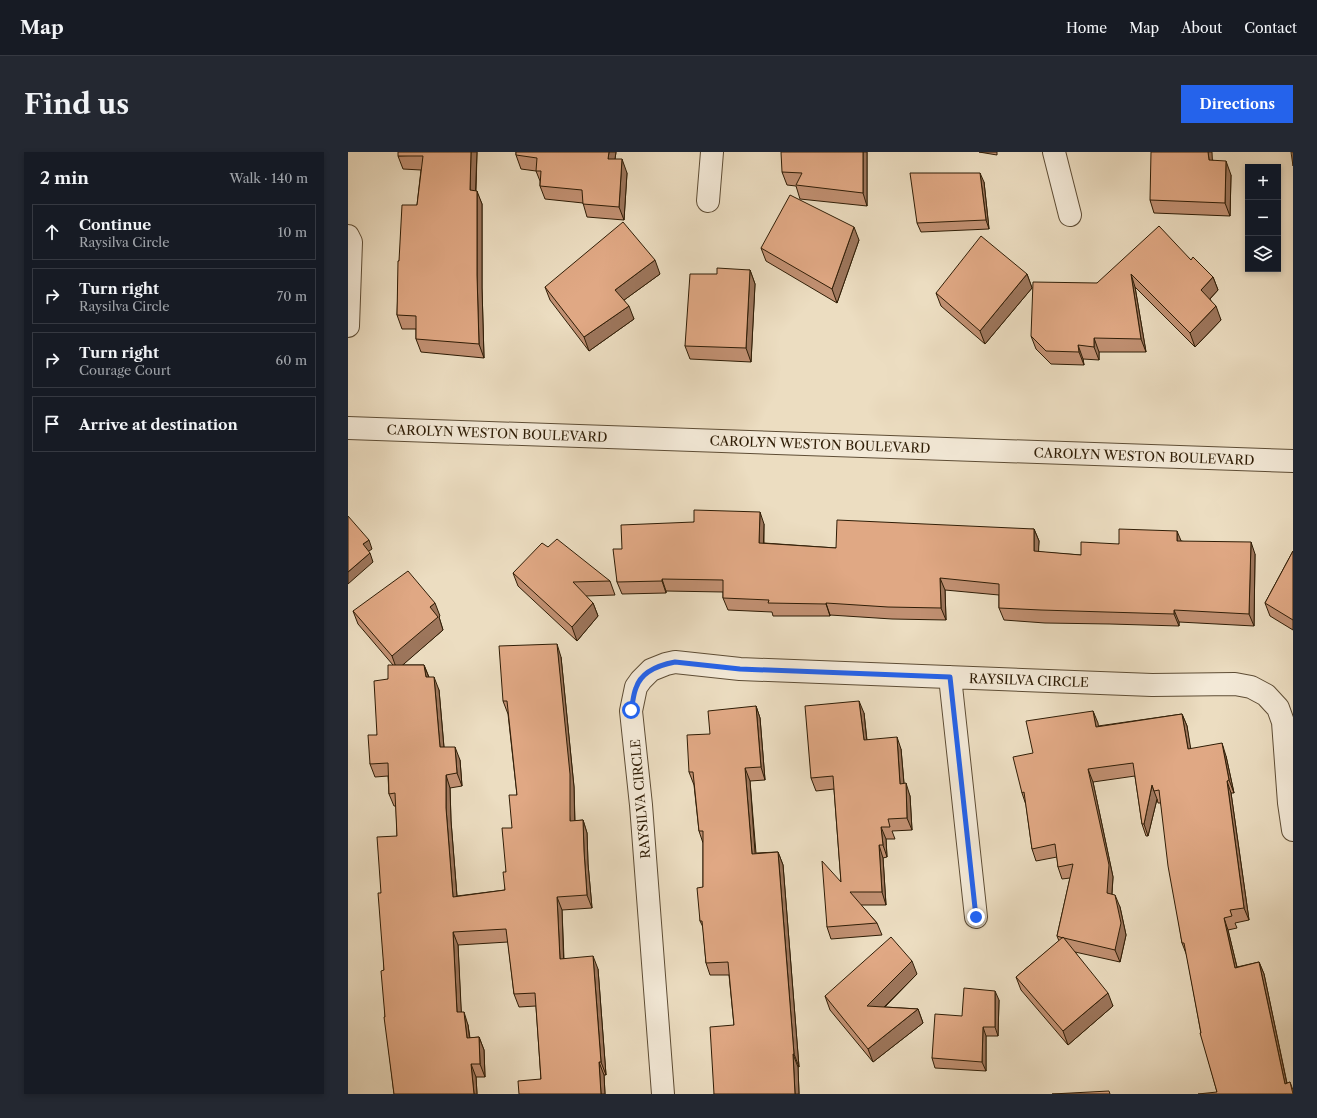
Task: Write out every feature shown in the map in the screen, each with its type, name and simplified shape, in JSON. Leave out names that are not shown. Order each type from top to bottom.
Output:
[{"type":"street","points":[[708,201],[712,152]]},
{"type":"street","points":[[1054,152],[1070,215]]},
{"type":"street","points":[[348,236],[350,242],[348,326]]},
{"type":"street","name":"CAROLYN WESTON BOULEVARD","points":[[348,428],[1293,461]]},
{"type":"street","name":"RAYSILVA CIRCLE","points":[[663,1094],[641,805],[631,710],[636,687],[651,670],[675,662],[740,669],[1152,685],[1235,684],[1251,687],[1266,695],[1278,708],[1283,722],[1289,803],[1293,830]]},
{"type":"street","points":[[950,677],[976,917]]},
{"type":"building","points":[[398,152],[471,152],[470,190],[477,191],[479,344],[416,339],[416,316],[397,315],[398,261],[402,205],[417,205],[423,156],[398,156]]},
{"type":"building","points":[[516,152],[609,152],[608,159],[622,159],[619,207],[583,204],[582,190],[540,186],[541,171],[536,171],[537,158],[516,155]]},
{"type":"building","points":[[781,152],[863,152],[863,193],[796,185],[802,173],[782,172]]},
{"type":"building","points":[[1151,152],[1208,152],[1209,160],[1226,161],[1225,203],[1150,200]]},
{"type":"building","points":[[1291,152],[1293,152],[1293,166]]},
{"type":"building","points":[[910,173],[980,173],[986,220],[917,223]]},
{"type":"building","points":[[790,195],[854,227],[832,289],[761,248]]},
{"type":"building","points":[[623,222],[655,260],[615,290],[629,306],[584,337],[545,287]]},
{"type":"building","points":[[1159,226],[1191,260],[1193,257],[1213,277],[1201,290],[1216,306],[1190,333],[1131,274],[1141,339],[1094,338],[1094,347],[1078,345],[1079,352],[1046,351],[1031,336],[1033,282],[1097,283]]},
{"type":"building","points":[[981,236],[1027,274],[980,331],[936,293]]},
{"type":"building","points":[[717,268],[750,270],[746,348],[685,346],[690,274],[717,274]]},
{"type":"building","points":[[694,510],[760,512],[759,543],[836,548],[837,520],[1034,529],[1034,551],[1081,555],[1081,542],[1119,544],[1119,529],[1177,531],[1177,541],[1251,542],[1249,614],[1174,610],[1174,614],[999,608],[999,584],[940,578],[941,608],[888,607],[826,603],[768,603],[769,600],[723,598],[723,580],[662,579],[662,581],[617,582],[613,549],[622,549],[621,525],[694,522]]},
{"type":"building","points":[[348,516],[369,540],[363,544],[370,553],[348,572]]},
{"type":"building","points":[[557,539],[610,581],[573,582],[593,603],[572,627],[513,573],[542,543],[548,547]]},
{"type":"building","points":[[1293,551],[1293,620],[1265,603]]},
{"type":"building","points":[[408,571],[435,603],[430,607],[438,617],[392,656],[353,611]]},
{"type":"building","points":[[557,644],[570,774],[570,821],[583,820],[587,895],[557,897],[560,959],[593,956],[601,1062],[599,1062],[601,1094],[519,1094],[518,1081],[541,1079],[535,993],[514,994],[506,929],[453,932],[457,1012],[464,1012],[467,1038],[479,1037],[480,1064],[471,1064],[474,1094],[394,1094],[384,1017],[381,971],[384,970],[378,893],[381,893],[377,837],[397,836],[395,793],[389,794],[388,763],[370,764],[368,735],[377,735],[374,681],[388,679],[388,665],[424,665],[426,677],[434,677],[440,747],[455,747],[457,773],[446,775],[446,808],[453,897],[505,890],[503,872],[506,872],[502,828],[512,828],[509,795],[517,795],[507,701],[503,701],[499,646]]},
{"type":"building","points":[[859,701],[864,740],[897,737],[900,784],[906,783],[907,818],[888,819],[890,827],[881,827],[883,845],[879,845],[882,892],[850,892],[877,923],[827,927],[822,861],[841,882],[833,776],[811,778],[805,706]]},
{"type":"building","points":[[756,706],[761,767],[745,768],[752,854],[778,852],[794,1054],[795,1094],[714,1094],[710,1027],[734,1025],[728,962],[706,963],[697,888],[703,887],[703,831],[699,831],[693,772],[689,772],[687,735],[710,734],[708,711]]},
{"type":"building","points":[[1093,711],[1096,727],[1182,714],[1188,749],[1222,743],[1229,780],[1227,781],[1244,908],[1230,910],[1232,916],[1224,918],[1235,968],[1259,962],[1285,1084],[1290,1082],[1293,1094],[1198,1094],[1217,1092],[1200,1033],[1184,943],[1182,943],[1168,866],[1159,790],[1154,791],[1152,785],[1144,824],[1142,824],[1133,763],[1088,769],[1109,865],[1107,893],[1115,895],[1121,923],[1115,950],[1057,936],[1073,864],[1058,867],[1055,844],[1032,849],[1024,792],[1022,793],[1013,757],[1033,753],[1026,721]]},
{"type":"building","points":[[891,937],[912,961],[867,1006],[918,1009],[868,1049],[825,996]]},
{"type":"building","points":[[1063,937],[1108,993],[1063,1031],[1016,977]]},
{"type":"building","points":[[964,988],[995,991],[995,1027],[983,1027],[982,1062],[932,1058],[935,1014],[962,1016]]},
{"type":"building","points":[[1109,1091],[1110,1094],[1052,1094]]},
{"type":"route","points":[[631,710],[636,687],[641,680],[651,670],[675,662],[740,669],[950,677],[976,917]]}]
